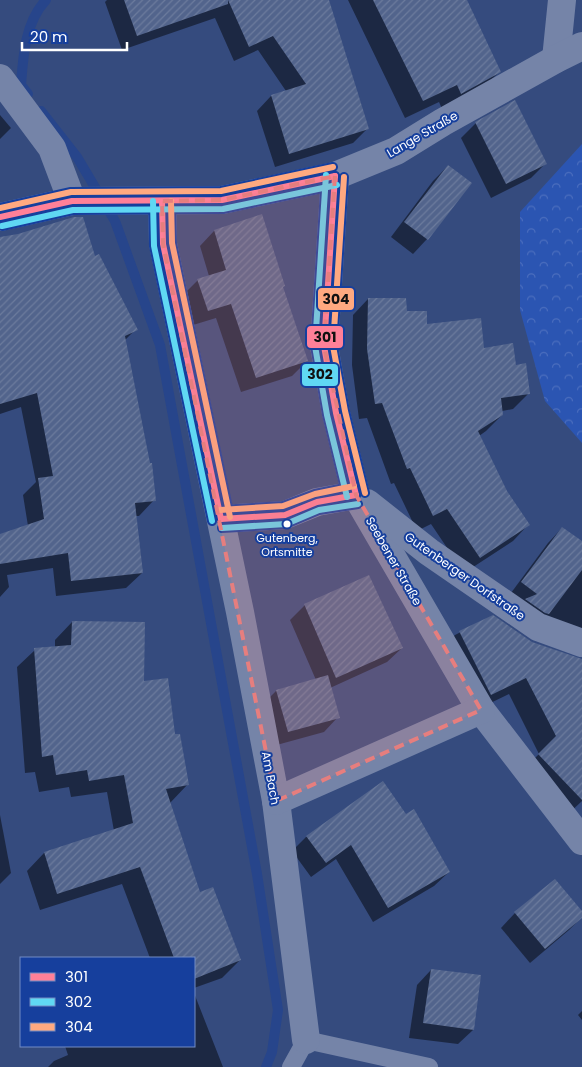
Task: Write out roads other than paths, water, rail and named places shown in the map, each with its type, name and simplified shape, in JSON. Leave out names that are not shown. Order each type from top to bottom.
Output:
[{"type":"street","points":[[556,59],[562,0]]},
{"type":"street","name":"Lange Straße","points":[[0,217],[83,201],[222,200],[335,176],[396,151],[442,122],[582,46]]},
{"type":"street","points":[[0,78],[52,148],[83,201]]},
{"type":"street","name":"Seebener Straße","points":[[335,176],[324,346],[336,413],[356,495],[481,710],[582,841]]},
{"type":"street","name":"Am Bach","points":[[150,201],[163,244],[221,518],[276,802],[306,1040]]},
{"type":"street","points":[[221,518],[285,515],[317,502],[356,495]]},
{"type":"street","name":"Gutenberger Dorfstraße","points":[[356,495],[429,552],[538,627],[582,643]]},
{"type":"street","points":[[276,802],[481,710]]},
{"type":"lane","points":[[291,1067],[306,1040],[429,1067]]},
{"type":"waterway","points":[[28,94],[21,85],[26,40],[29,29],[46,0]]},
{"type":"waterway","points":[[41,111],[77,157],[115,221],[160,345],[257,874],[278,1010],[272,1052],[266,1067]]},
{"type":"place","name":"Gutenberg, Ortsmitte","points":[[287,524]]}]
